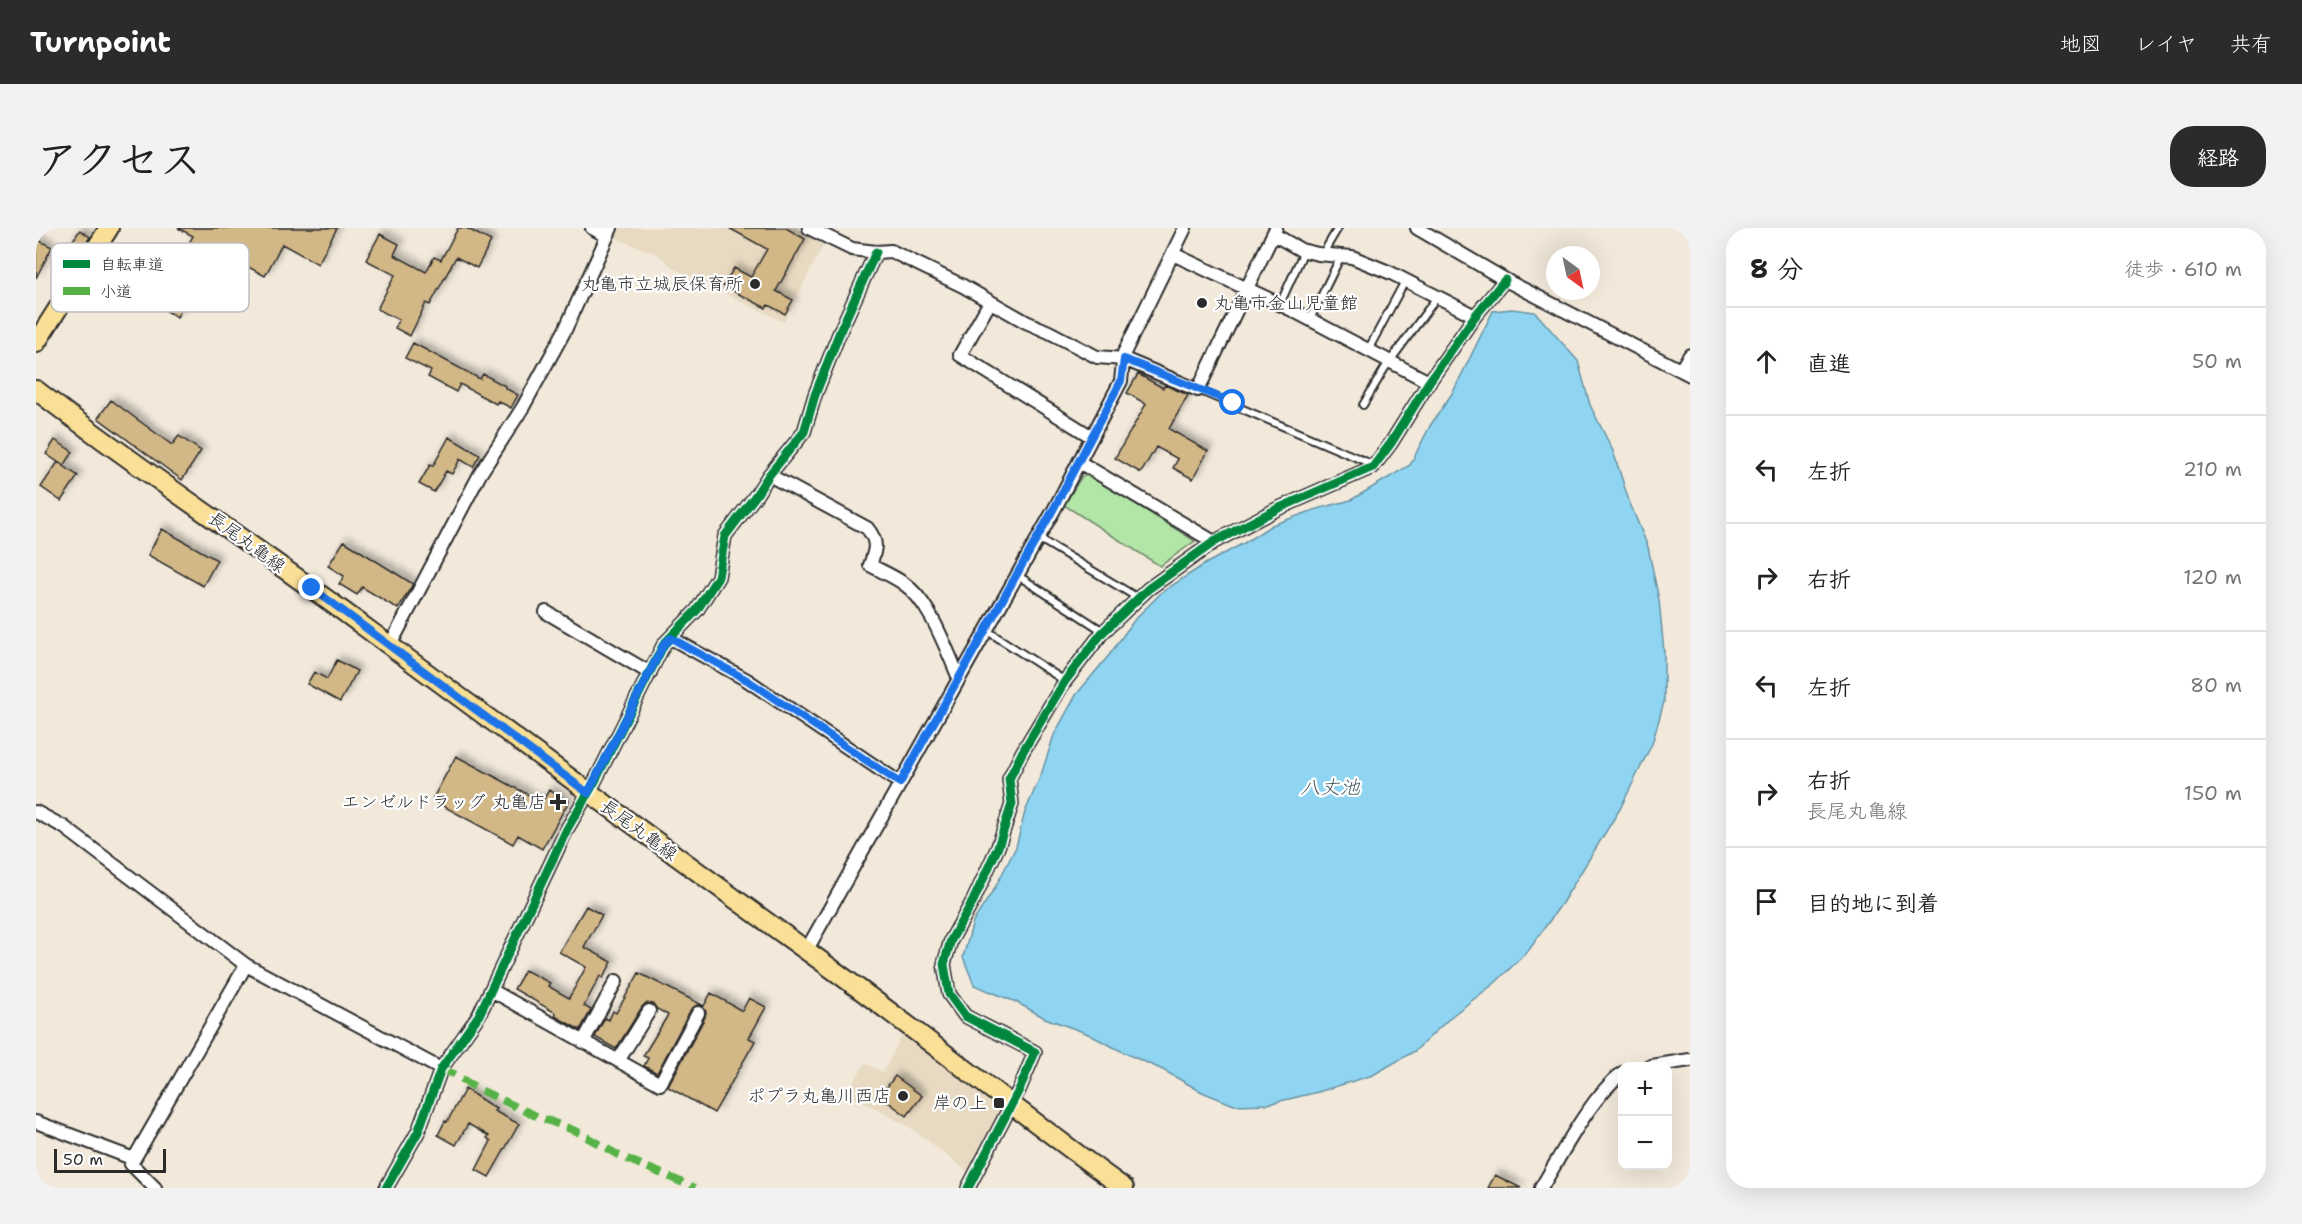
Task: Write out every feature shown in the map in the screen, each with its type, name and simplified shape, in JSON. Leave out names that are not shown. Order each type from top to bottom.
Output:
[{"type":"main road","points":[[99,243],[109,228]]},
{"type":"main road","points":[[36,343],[56,312]]},
{"type":"main road","name":"長尾丸亀線","points":[[36,390],[99,439],[219,522],[806,951],[1124,1188]]},
{"type":"street","points":[[388,645],[395,636],[480,474],[523,407],[565,330],[609,232],[592,228]]},
{"type":"street","points":[[809,228],[852,249],[891,251],[1097,357],[1124,359],[1198,390],[1274,231],[1304,251],[1352,257],[1475,316]]},
{"type":"street","points":[[806,951],[1079,462],[1121,381],[1124,353],[1185,228]]},
{"type":"street","points":[[1418,228],[1505,280],[1685,372],[1690,355]]},
{"type":"street","points":[[386,1188],[418,1131],[441,1069],[479,1015],[567,829],[588,793],[664,644],[697,610],[718,577],[725,536],[769,475],[804,432],[815,395],[841,328],[876,252]]},
{"type":"street","points":[[1173,254],[1279,304],[1429,382]]},
{"type":"street","points":[[968,1188],[1011,1105],[1035,1052],[965,1016],[949,994],[944,964],[951,940],[973,901],[998,847],[1012,804],[1009,779],[1023,751],[1065,681],[1104,631],[1148,589],[1214,542],[1276,508],[1374,465],[1475,316],[1505,280]]},
{"type":"street","points":[[990,302],[960,355],[1092,437]]},
{"type":"street","points":[[1079,462],[1214,542]]},
{"type":"street","points":[[769,475],[867,528],[875,537],[876,547],[870,565],[904,584],[914,594],[932,620],[959,678]]},
{"type":"street","points":[[546,612],[650,673]]},
{"type":"street","points":[[671,638],[747,680],[900,783]]},
{"type":"street","points":[[36,812],[64,827],[246,965],[441,1069]]},
{"type":"street","points":[[155,1188],[131,1164],[246,965]]},
{"type":"street","points":[[583,1042],[616,981]]},
{"type":"street","points":[[491,990],[660,1084],[698,1013]]},
{"type":"street","points":[[618,1061],[649,1011]]},
{"type":"street","points":[[1672,1063],[1690,1060]]},
{"type":"street","points":[[1541,1188],[1597,1099],[1618,1077]]},
{"type":"street","points":[[36,1122],[134,1159]]},
{"type":"lane","points":[[1322,255],[1338,228]]},
{"type":"lane","points":[[1279,304],[1304,251]]},
{"type":"lane","points":[[1310,320],[1341,256]]},
{"type":"lane","points":[[1368,350],[1405,281]]},
{"type":"lane","points":[[1363,405],[1389,362],[1437,297]]},
{"type":"lane","points":[[1198,390],[1374,465]]},
{"type":"lane","points":[[1038,538],[1138,598]]},
{"type":"lane","points":[[1017,575],[1104,631]]},
{"type":"lane","points":[[986,630],[1065,681]]},
{"type":"shaded area","name":"丸亀市立城辰保育所","points":[[617,228],[797,228],[825,242],[784,322],[675,269],[659,255],[620,240],[616,237]]},
{"type":"shaded area","points":[[903,1033],[1004,1109],[971,1174],[911,1128],[847,1093],[865,1063],[883,1072]]},
{"type":"green space","points":[[1089,475],[1195,541],[1160,566],[1064,505],[1082,476]]},
{"type":"water","name":"八丈池","points":[[1512,309],[1535,312],[1578,361],[1590,405],[1613,451],[1629,501],[1648,547],[1659,600],[1664,652],[1664,702],[1652,744],[1620,809],[1562,903],[1529,950],[1495,983],[1453,1015],[1415,1051],[1373,1075],[1268,1104],[1234,1105],[1202,1092],[1163,1070],[1086,1033],[1045,1018],[1016,1002],[974,985],[963,957],[973,922],[996,886],[1016,847],[1025,812],[1041,775],[1054,735],[1076,695],[1135,619],[1162,592],[1272,525],[1351,500],[1410,465],[1430,426],[1453,392],[1493,311]]},
{"type":"building","points":[[178,228],[337,228],[318,264],[282,244],[265,276],[249,267],[249,243],[189,243],[193,236]]},
{"type":"building","points":[[458,228],[466,228],[491,241],[477,268],[456,257],[430,305],[426,303],[410,336],[395,328],[399,320],[377,309],[395,275],[366,260],[380,234],[399,244],[394,255],[426,272],[434,257],[441,260]]},
{"type":"building","points":[[729,228],[786,228],[805,239],[776,291],[793,300],[785,314],[768,305],[766,308],[723,286],[734,268],[751,277],[767,249]]},
{"type":"building","points":[[80,230],[90,237],[86,243],[71,243]]},
{"type":"building","points":[[36,239],[51,246],[51,249],[36,278]]},
{"type":"building","points":[[168,312],[180,312],[177,317]]},
{"type":"building","points":[[413,343],[480,379],[483,374],[505,386],[518,395],[511,408],[498,401],[496,404],[460,384],[456,392],[428,377],[431,371],[405,358]]},
{"type":"building","points":[[1138,374],[1163,388],[1165,385],[1188,395],[1169,429],[1208,451],[1193,479],[1173,468],[1178,459],[1156,447],[1141,473],[1115,458],[1146,404],[1127,393]]},
{"type":"building","points":[[111,400],[172,445],[179,436],[201,451],[182,480],[98,418]]},
{"type":"building","points":[[449,437],[480,455],[473,467],[460,459],[452,474],[446,471],[434,492],[419,484],[430,465],[433,466]]},
{"type":"building","points":[[55,440],[73,452],[64,466],[46,454]]},
{"type":"building","points":[[58,462],[78,476],[61,501],[41,487]]},
{"type":"building","points":[[162,529],[217,560],[203,586],[148,555]]},
{"type":"building","points":[[344,541],[413,584],[398,609],[362,587],[357,595],[339,584],[344,576],[328,566]]},
{"type":"building","points":[[337,660],[357,671],[340,702],[307,684],[314,672],[327,679]]},
{"type":"building","points":[[456,756],[542,802],[549,790],[569,801],[542,849],[518,835],[513,844],[432,800]]},
{"type":"building","points":[[586,906],[602,915],[584,947],[612,962],[603,978],[600,976],[584,1006],[591,1010],[580,1030],[514,989],[525,970],[550,983],[548,986],[569,998],[586,967],[559,952]]},
{"type":"building","points":[[639,973],[704,1006],[711,993],[742,1011],[749,998],[766,1007],[749,1038],[755,1041],[714,1113],[668,1087],[705,1017],[706,1012],[702,1006],[697,1005],[691,1009],[657,1073],[644,1066],[648,1058],[643,1056],[668,1015],[653,1004],[646,1003],[642,1007],[616,1049],[595,1037],[605,1018],[609,1020],[613,1011],[616,1013]]},
{"type":"building","points":[[895,1076],[922,1096],[907,1116],[880,1096]]},
{"type":"building","points":[[465,1089],[496,1109],[494,1111],[519,1124],[489,1177],[476,1170],[491,1141],[487,1138],[489,1136],[468,1124],[456,1145],[438,1135]]},
{"type":"building","points":[[1495,1175],[1521,1188],[1488,1188]]},
{"type":"marked path","points":[[441,1069],[534,1115],[578,1132],[618,1155],[695,1188]]},
{"type":"cycle path","points":[[386,1188],[418,1132],[441,1069],[479,1015],[567,829],[594,783],[664,644],[697,610],[718,577],[725,536],[769,475],[804,432],[815,395],[841,329],[876,252]]},
{"type":"cycle path","points":[[968,1188],[1019,1090],[1035,1052],[965,1016],[949,994],[944,964],[951,940],[973,901],[998,847],[1012,804],[1009,779],[1023,751],[1065,681],[1102,633],[1148,589],[1214,542],[1277,509],[1373,467],[1475,316],[1505,280]]},
{"type":"place","name":"丸亀市立城辰保育所","points":[[755,284]]},
{"type":"place","name":"丸亀市金山児童館","points":[[1202,303]]},
{"type":"place","name":"エンゼルドラッグ 丸亀店","points":[[558,802]]},
{"type":"place","name":"ポプラ丸亀川西店","points":[[903,1096]]},
{"type":"place","name":"岸の上","points":[[999,1103]]},
{"type":"route","points":[[312,588],[588,793],[664,644],[671,638],[747,680],[900,783],[1054,508],[1121,381],[1124,359],[1233,403]]}]
